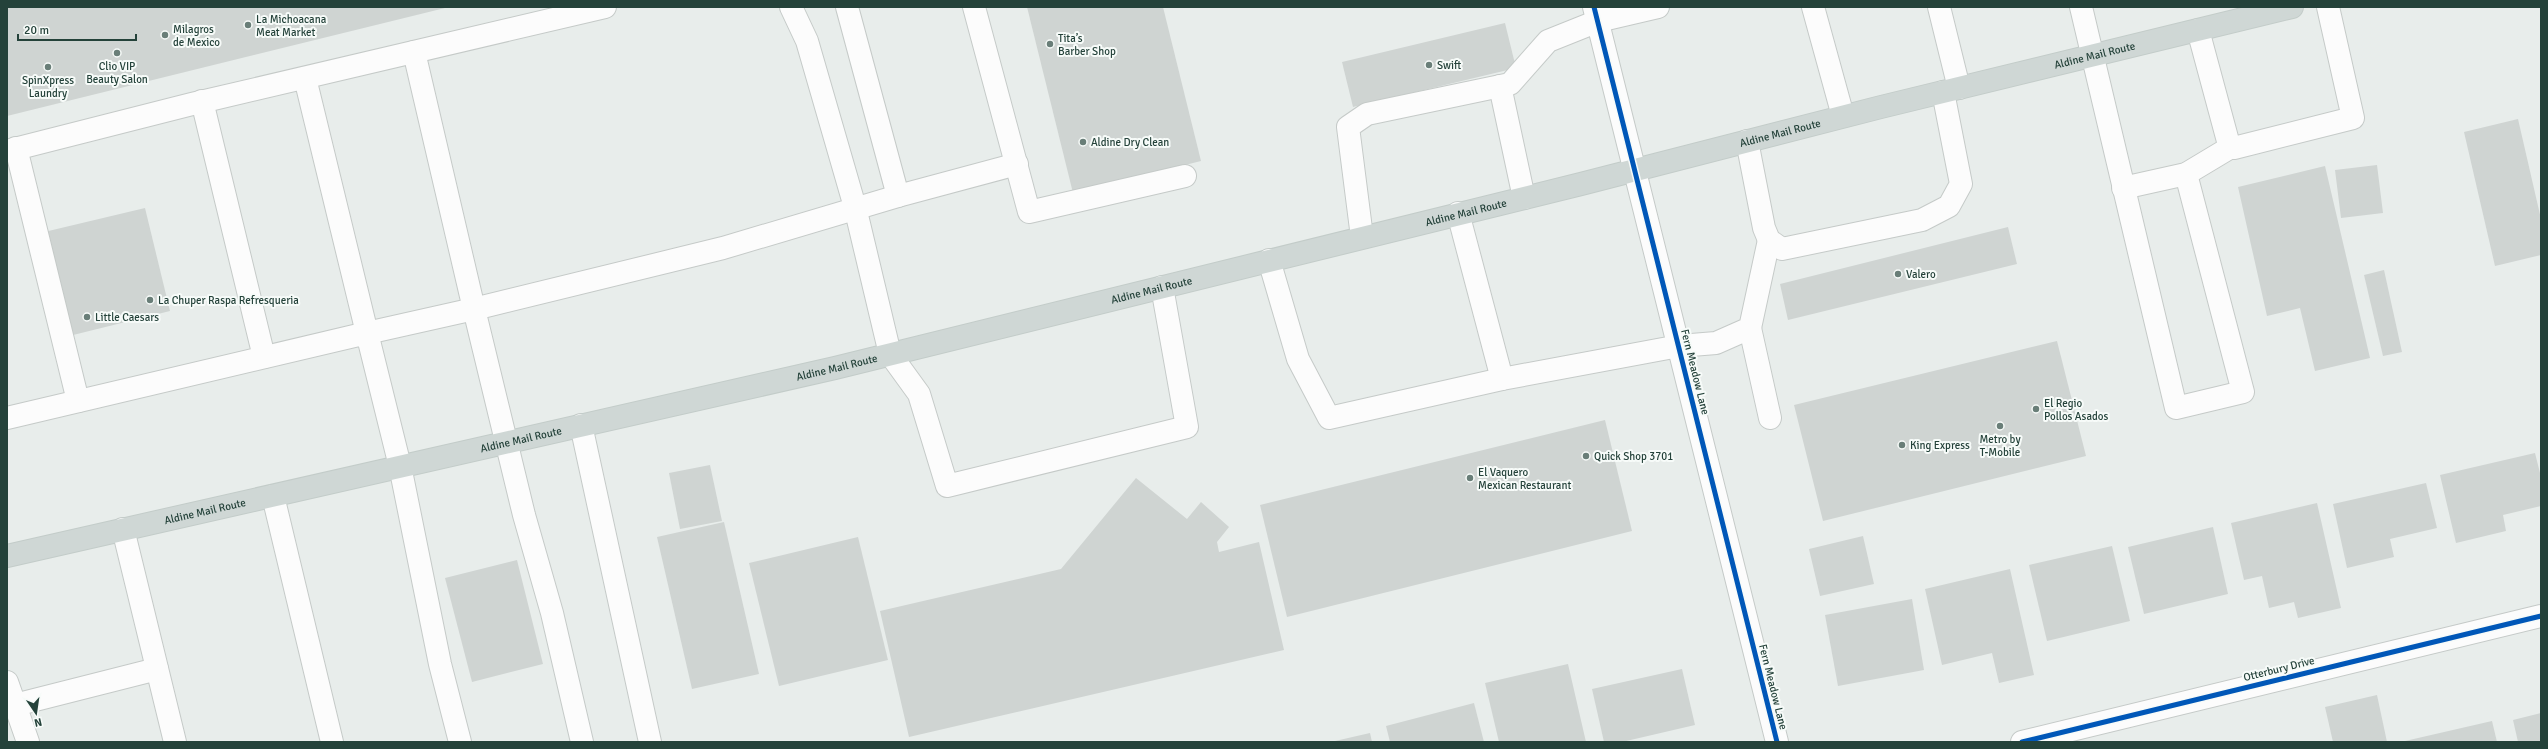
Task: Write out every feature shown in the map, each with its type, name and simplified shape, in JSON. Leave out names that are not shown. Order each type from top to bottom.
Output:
[{"type":"main road","name":"Aldine Mail Route","points":[[7,556],[890,354],[1458,213],[1524,198],[1843,116],[2292,7]]},
{"type":"street","points":[[78,401],[12,149],[202,101],[605,7]]},
{"type":"street","points":[[791,7],[807,41],[855,207],[890,354],[919,394],[947,486],[1187,427],[1162,287]]},
{"type":"street","points":[[847,7],[898,196]]},
{"type":"street","points":[[974,7],[1029,212],[1185,176]]},
{"type":"street","points":[[1362,237],[1348,127],[1367,114],[1510,84],[1548,41],[1596,14],[1658,7]]},
{"type":"street","points":[[1813,7],[1843,116]]},
{"type":"street","points":[[1747,140],[1764,228],[1769,240],[1782,249],[1922,220],[1949,206],[1961,184],[1951,90],[1939,7]]},
{"type":"street","points":[[2081,7],[2091,56],[2176,408],[2243,392],[2186,174]]},
{"type":"street","points":[[2123,188],[2186,174],[2231,147],[2353,118],[2328,7]]},
{"type":"street","name":"Fern Meadow Lane","points":[[1596,14],[1777,742]]},
{"type":"street","points":[[2198,30],[2231,147]]},
{"type":"street","points":[[414,52],[524,514],[552,613],[582,742]]},
{"type":"street","points":[[305,78],[366,333],[400,466],[440,664],[460,742]]},
{"type":"street","points":[[1500,86],[1524,198]]},
{"type":"street","points":[[202,101],[264,357]]},
{"type":"street","points":[[7,418],[723,248],[855,207],[1017,164]]},
{"type":"street","points":[[1458,213],[1502,379]]},
{"type":"street","points":[[1769,240],[1750,328],[1770,418]]},
{"type":"street","points":[[1269,260],[1298,359],[1329,418],[1502,379],[1679,346],[1716,343],[1750,328]]},
{"type":"street","points":[[581,425],[650,742]]},
{"type":"street","points":[[273,496],[332,742]]},
{"type":"street","points":[[123,529],[175,742]]},
{"type":"street","name":"Otterbury Drive","points":[[2022,742],[2541,616]]},
{"type":"street","points":[[15,705],[157,669]]},
{"type":"street","points":[[7,682],[28,742]]},
{"type":"building","points":[[7,7],[445,7],[445,8],[7,116]]},
{"type":"building","points":[[1027,7],[1163,7],[1201,161],[1073,193]]},
{"type":"building","points":[[1505,23],[1516,68],[1353,107],[1342,62]]},
{"type":"building","points":[[2518,119],[2541,219],[2541,255],[2495,266],[2464,132]]},
{"type":"building","points":[[2377,165],[2383,213],[2341,218],[2335,170]]},
{"type":"building","points":[[2325,166],[2370,358],[2315,371],[2300,308],[2267,316],[2238,187]]},
{"type":"building","points":[[145,208],[170,311],[65,337],[40,233]]},
{"type":"building","name":"Valero","points":[[2008,227],[2017,264],[1788,320],[1780,284]]},
{"type":"building","points":[[2384,270],[2402,352],[2383,356],[2364,275]]},
{"type":"building","points":[[2057,341],[2086,456],[1823,521],[1794,405]]},
{"type":"building","points":[[1605,420],[1632,531],[1287,617],[1260,505]]},
{"type":"building","points":[[2535,453],[2541,477],[2541,506],[2503,515],[2506,531],[2456,543],[2440,475]]},
{"type":"building","points":[[710,465],[722,521],[680,529],[669,473]]},
{"type":"building","points":[[1136,478],[1187,519],[1201,502],[1229,527],[1217,542],[1219,552],[1259,542],[1284,650],[909,737],[880,611],[1061,569]]},
{"type":"building","points":[[2426,483],[2437,528],[2390,539],[2394,557],[2347,568],[2333,504]]},
{"type":"building","points":[[2317,503],[2341,608],[2298,618],[2294,602],[2269,608],[2262,576],[2244,580],[2231,523]]},
{"type":"building","points":[[724,522],[759,674],[692,689],[657,537]]},
{"type":"building","points":[[2213,527],[2228,594],[2144,614],[2128,547]]},
{"type":"building","points":[[1863,536],[1874,584],[1820,596],[1809,549]]},
{"type":"building","points":[[858,537],[888,660],[779,686],[749,563]]},
{"type":"building","points":[[2112,546],[2130,621],[2047,641],[2029,565]]},
{"type":"building","points":[[517,560],[543,664],[472,682],[445,578]]},
{"type":"building","points":[[2010,569],[2034,675],[1999,683],[1992,653],[1942,665],[1925,589]]},
{"type":"building","points":[[1912,599],[1924,670],[1838,686],[1825,615]]},
{"type":"building","points":[[1568,664],[1586,742],[1499,742],[1485,683]]},
{"type":"building","points":[[1682,669],[1695,725],[1622,742],[1604,742],[1592,689]]},
{"type":"building","points":[[2377,695],[2387,742],[2333,742],[2325,707]]},
{"type":"building","points":[[1474,703],[1484,742],[1390,742],[1386,726]]},
{"type":"building","points":[[2541,713],[2541,742],[2518,742],[2513,720]]},
{"type":"building","points":[[2492,721],[2497,742],[2405,742],[2405,741]]},
{"type":"building","points":[[1370,733],[1372,742],[1335,742],[1335,741]]},
{"type":"cycle path","points":[[1594,7],[1777,742]]},
{"type":"cycle path","points":[[2022,742],[2541,616]]},
{"type":"place","name":"La Michoacana Meat Market","points":[[248,25]]},
{"type":"place","name":"Milagros de Mexico","points":[[165,35]]},
{"type":"place","name":"Tita’s Barber Shop","points":[[1050,44]]},
{"type":"place","name":"Clio VIP Beauty Salon","points":[[117,53]]},
{"type":"place","name":"Swift","points":[[1429,65]]},
{"type":"place","name":"SpinXpress Laundry","points":[[48,67]]},
{"type":"place","name":"Aldine Dry Clean","points":[[1083,142]]},
{"type":"place","name":"Valero","points":[[1898,274]]},
{"type":"place","name":"La Chuper Raspa Refresqueria","points":[[150,300]]},
{"type":"place","name":"Little Caesars","points":[[87,317]]},
{"type":"place","name":"El Regio Pollos Asados","points":[[2036,409]]},
{"type":"place","name":"Metro by T-Mobile","points":[[2000,426]]},
{"type":"place","name":"King Express","points":[[1902,445]]},
{"type":"place","name":"Quick Shop 3701","points":[[1586,456]]},
{"type":"place","name":"El Vaquero Mexican Restaurant","points":[[1470,478]]}]
